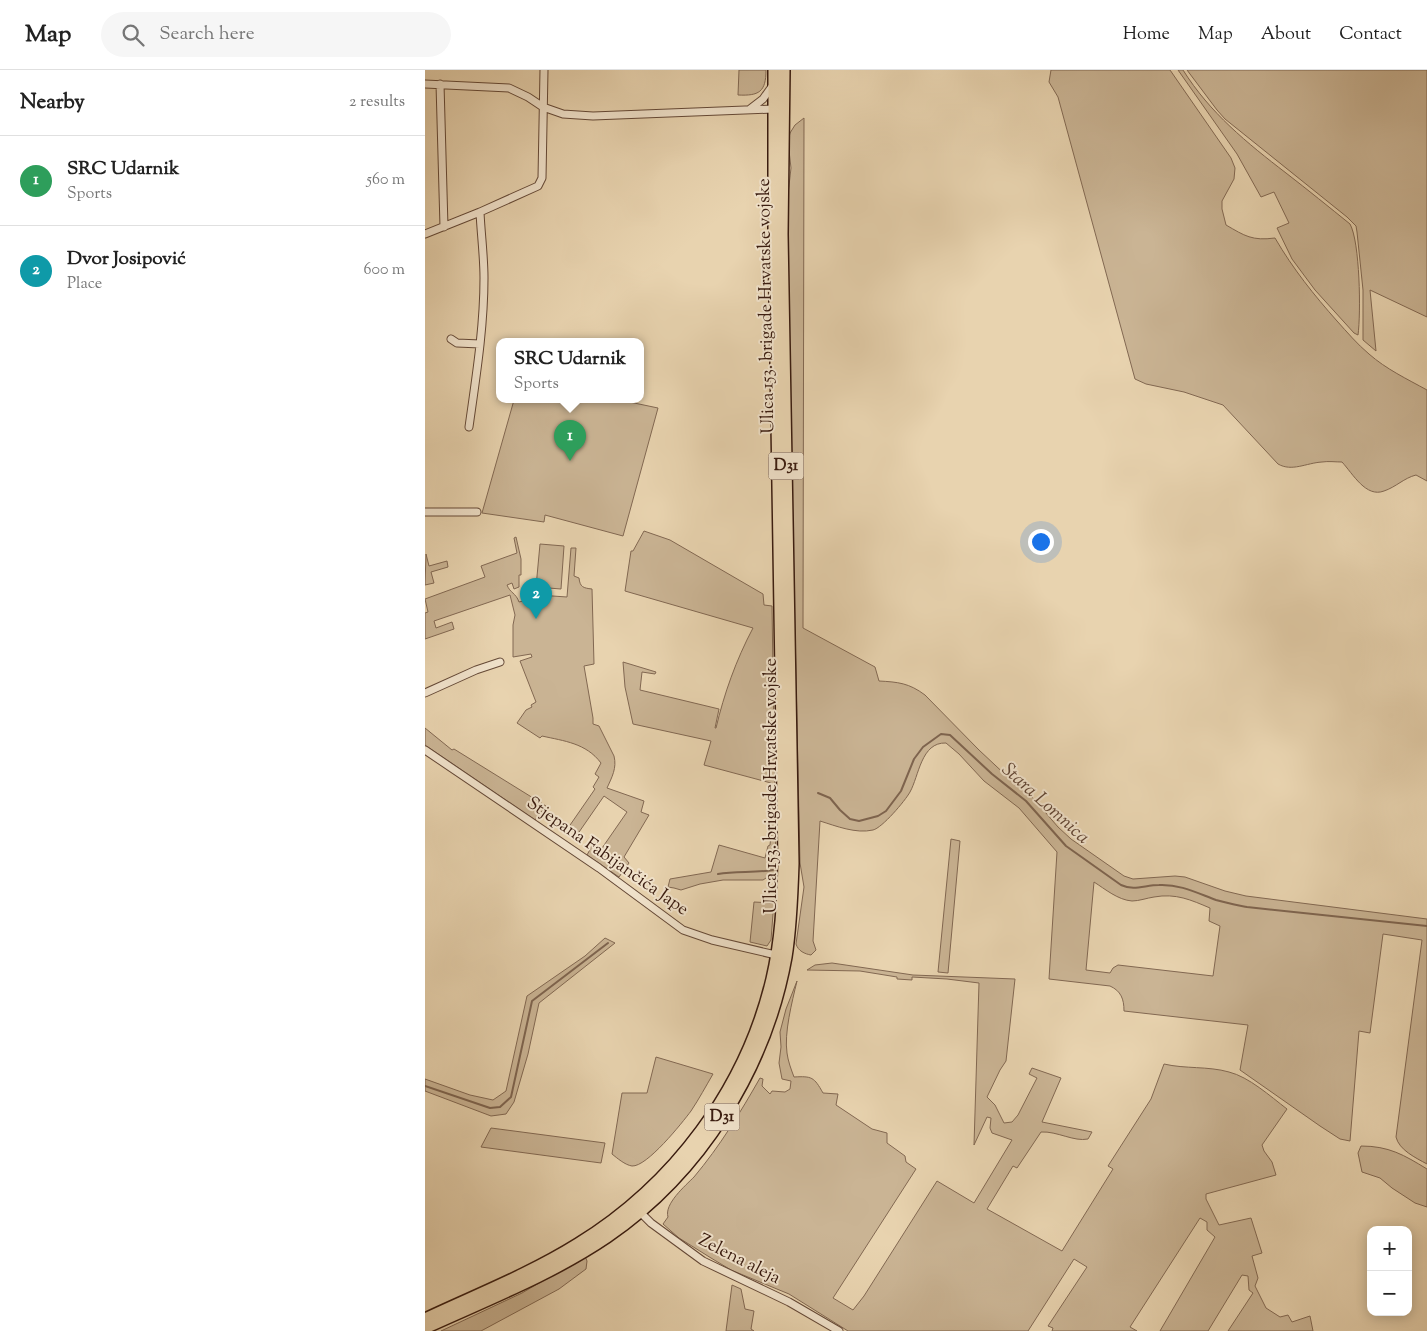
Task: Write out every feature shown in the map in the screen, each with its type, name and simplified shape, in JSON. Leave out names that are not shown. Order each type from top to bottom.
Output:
[{"type":"main road","name":"Ulica 153. brigade Hrvatske vojske","points":[[774,70],[774,254],[785,862],[781,956]]},
{"type":"main road","name":"Ulica 153. brigade Hrvatske vojske","points":[[425,1328],[569,1260],[605,1238],[637,1208],[688,1149],[730,1088],[757,1028],[781,956],[792,899],[793,853],[782,226],[784,70]]},
{"type":"main road","name":"Ulica 153. brigade Hrvatske vojske","points":[[425,1319],[556,1257],[637,1208]]},
{"type":"street","points":[[425,234],[538,186],[542,178],[544,70]]},
{"type":"street","points":[[425,84],[509,88],[543,107],[563,114],[593,116],[773,109]]},
{"type":"street","points":[[440,84],[444,227]]},
{"type":"street","points":[[747,110],[763,99],[771,90],[773,84]]},
{"type":"street","points":[[469,427],[481,344],[484,276],[480,212]]},
{"type":"street","points":[[451,339],[457,343],[481,344]]},
{"type":"street","points":[[425,512],[477,512]]},
{"type":"street","points":[[425,693],[476,670],[500,662]]},
{"type":"street","name":"Stjepana Fabijančića Jape","points":[[425,750],[599,868],[683,930],[712,940],[781,956]]},
{"type":"street","name":"Zelena aleja","points":[[637,1208],[651,1223],[703,1261],[789,1302],[839,1331]]},
{"type":"shaded area","points":[[739,70],[766,70],[763,88],[751,95],[738,95]]},
{"type":"shaded area","points":[[1051,70],[1170,70],[1231,158],[1235,168],[1234,179],[1222,201],[1226,225],[1249,237],[1260,239],[1275,238],[1312,291],[1360,346],[1397,374],[1427,390],[1427,481],[1416,475],[1384,491],[1377,492],[1371,491],[1360,484],[1342,462],[1324,462],[1294,467],[1283,466],[1278,464],[1223,405],[1184,392],[1146,384],[1135,379],[1058,97],[1049,82]]},
{"type":"shaded area","points":[[1178,70],[1183,70],[1217,114],[1243,139],[1350,224],[1358,261],[1358,335],[1354,333],[1315,290],[1292,259],[1277,228],[1289,223],[1274,192],[1261,197],[1237,154]]},
{"type":"shaded area","points":[[1187,70],[1427,70],[1427,317],[1370,290],[1376,351],[1363,340],[1363,290],[1356,226],[1225,119]]},
{"type":"shaded area","points":[[804,118],[803,628],[875,667],[879,681],[903,684],[925,695],[979,750],[1033,798],[1071,839],[1124,876],[1133,879],[1185,877],[1246,896],[1427,919],[1427,1164],[1404,1150],[1396,1137],[1422,940],[1383,934],[1370,1033],[1359,1031],[1350,1141],[1340,1139],[1240,1070],[1248,1025],[1124,1011],[1121,996],[1117,990],[1110,986],[1049,979],[1057,852],[1019,808],[984,781],[946,743],[938,744],[926,754],[910,792],[893,814],[877,828],[860,831],[820,821],[813,941],[816,950],[811,955],[798,949],[796,944],[804,887],[800,863],[786,212],[791,168],[788,142],[790,133],[795,125]],"holes":[[[1094,882],[1127,900],[1135,901],[1169,896],[1190,900],[1210,908],[1209,921],[1220,926],[1213,976],[1118,965],[1110,973],[1086,970]]]},
{"type":"shaded area","points":[[513,403],[634,403],[658,408],[623,536],[545,515],[544,522],[482,513]]},
{"type":"shaded area","points":[[644,531],[670,540],[763,594],[764,605],[772,606],[776,875],[771,940],[767,946],[750,942],[754,902],[773,903],[774,875],[772,874],[763,880],[723,880],[681,890],[668,887],[670,879],[711,872],[719,845],[765,858],[768,846],[770,845],[771,835],[771,783],[704,765],[711,741],[633,724],[625,687],[623,662],[656,672],[655,674],[642,672],[640,690],[719,709],[716,728],[731,677],[753,628],[625,591],[631,551],[633,551]]},
{"type":"shaded area","points":[[516,537],[521,559],[519,587],[514,589],[512,583],[507,585],[519,602],[523,601],[524,594],[567,597],[571,548],[576,548],[574,576],[579,578],[583,586],[592,589],[594,664],[584,666],[593,724],[599,726],[615,760],[612,776],[607,788],[644,801],[641,812],[649,815],[624,857],[629,863],[619,877],[587,855],[592,846],[600,851],[627,812],[604,796],[577,835],[568,828],[595,789],[593,787],[599,777],[595,774],[601,763],[582,747],[542,736],[540,738],[517,723],[526,710],[536,702],[520,661],[532,657],[531,654],[513,657],[513,625],[515,615],[510,595],[434,621],[436,628],[452,622],[454,629],[425,639],[425,613],[428,612],[425,599],[485,577],[481,566],[517,553],[514,538]]},
{"type":"shaded area","points":[[540,544],[564,546],[561,589],[536,587]]},
{"type":"shaded area","points":[[426,554],[429,566],[447,561],[448,567],[431,572],[434,583],[425,585]]},
{"type":"shaded area","points":[[425,728],[452,750],[454,749],[546,806],[535,820],[425,745]]},
{"type":"shaded area","points":[[951,839],[960,841],[948,973],[938,972]]},
{"type":"shaded area","points":[[605,938],[615,943],[539,1003],[528,1054],[514,1102],[506,1114],[491,1116],[425,1091],[425,1079],[470,1095],[493,1100],[506,1091],[527,996],[585,956]]},
{"type":"shaded area","points":[[832,963],[913,975],[1015,979],[1006,1061],[987,1097],[995,1105],[1004,1123],[1012,1122],[1018,1115],[1037,1078],[1029,1074],[1032,1068],[1061,1078],[1042,1122],[1092,1132],[1088,1139],[1083,1140],[1041,1132],[1017,1168],[1013,1166],[987,1209],[1062,1251],[1113,1169],[1108,1166],[1151,1099],[1164,1064],[1229,1072],[1252,1082],[1287,1109],[1262,1145],[1272,1162],[1276,1175],[1206,1194],[1206,1199],[1219,1225],[1251,1218],[1262,1253],[1252,1256],[1258,1278],[1255,1286],[1266,1308],[1280,1317],[1288,1315],[1292,1322],[1310,1316],[1313,1331],[1228,1331],[1253,1293],[1249,1290],[1248,1276],[1242,1275],[1208,1331],[1160,1331],[1215,1237],[1207,1230],[1207,1222],[1200,1218],[1130,1327],[1137,1331],[1052,1331],[1053,1328],[1048,1326],[1087,1267],[1074,1259],[1028,1331],[848,1331],[789,1294],[731,1270],[679,1238],[663,1224],[668,1217],[672,1201],[694,1177],[721,1141],[760,1078],[763,1079],[762,1086],[770,1094],[772,1091],[785,1092],[790,1089],[791,1081],[782,1079],[779,1063],[780,1032],[786,1009],[797,981],[789,1017],[786,1045],[787,1056],[794,1077],[809,1077],[815,1081],[823,1093],[838,1094],[836,1105],[872,1129],[887,1133],[887,1143],[905,1156],[906,1162],[916,1169],[833,1298],[853,1310],[864,1296],[937,1181],[974,1203],[1012,1140],[992,1133],[990,1128],[991,1118],[987,1117],[974,1145],[979,983],[912,977],[912,980],[897,979],[897,977],[860,971],[807,970],[815,965]]},
{"type":"shaded area","points":[[656,1057],[713,1074],[691,1111],[672,1134],[646,1160],[632,1166],[624,1163],[612,1154],[622,1093],[647,1093]]},
{"type":"shaded area","points":[[491,1128],[605,1143],[601,1163],[481,1147]]},
{"type":"shaded area","points":[[1361,1146],[1371,1146],[1396,1152],[1427,1169],[1427,1207],[1415,1203],[1380,1178],[1362,1172],[1358,1153]]},
{"type":"shaded area","points":[[585,1256],[587,1261],[586,1269],[559,1289],[481,1331],[441,1331],[522,1293]]},
{"type":"shaded area","points":[[732,1285],[741,1289],[745,1309],[754,1311],[751,1329],[754,1331],[726,1331]]},
{"type":"waterway","name":"Stara Lomnica","points":[[818,793],[830,798],[850,819],[859,821],[878,816],[886,811],[901,791],[914,759],[923,747],[941,734],[950,735],[992,774],[1026,801],[1066,846],[1121,885],[1135,888],[1167,885],[1247,907],[1427,926]]},
{"type":"waterway","points":[[718,874],[773,870]]},
{"type":"waterway","points":[[425,1086],[490,1108],[500,1107],[511,1097],[532,1001],[608,943]]},
{"type":"place","name":"SRC Udarnik","points":[[570,461]]},
{"type":"place","name":"Dvor Josipović","points":[[536,619]]}]
